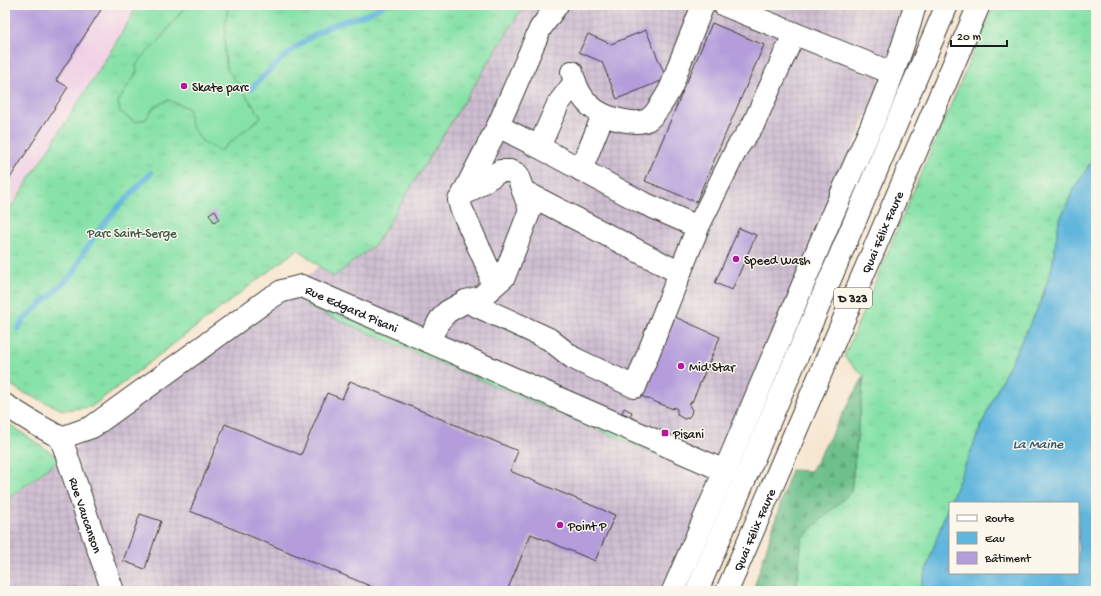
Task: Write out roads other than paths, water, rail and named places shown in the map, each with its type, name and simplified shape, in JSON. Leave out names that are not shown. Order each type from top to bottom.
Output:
[{"type":"main road","points":[[463,195],[498,126],[540,29],[557,5]]},
{"type":"main road","points":[[539,147],[558,104],[574,77],[578,92],[584,100],[602,115],[634,122],[647,120],[652,116],[668,93],[702,5]]},
{"type":"main road","points":[[724,5],[892,73]]},
{"type":"main road","points":[[673,591],[726,471],[828,225],[887,88],[915,5]]},
{"type":"main road","name":"Quai Félix Faure","points":[[697,591],[947,5]]},
{"type":"main road","name":"Quai Félix Faure","points":[[727,591],[979,5]]},
{"type":"main road","points":[[466,301],[548,338],[573,358],[635,388],[698,227],[737,148],[753,125],[794,34]]},
{"type":"main road","points":[[582,170],[602,115]]},
{"type":"main road","points":[[498,126],[641,202],[698,227]]},
{"type":"main road","points":[[428,341],[440,320],[447,312],[466,301],[482,297],[491,289],[504,277],[530,210],[517,174],[510,171],[500,171],[463,195],[458,200],[490,272],[491,289]]},
{"type":"main road","points":[[523,191],[680,273]]},
{"type":"main road","name":"Rue Edgard Pisani","points":[[61,438],[92,427],[270,298],[282,291],[302,286],[726,471]]},
{"type":"main road","points":[[5,405],[61,438]]},
{"type":"main road","name":"Rue Vaucanson","points":[[61,438],[113,591]]},
{"type":"water","name":"La Maine","points":[[1096,155],[1096,591],[919,591],[949,504],[949,574],[1079,574],[1079,502],[950,502],[994,396],[1040,304],[1052,267],[1059,221],[1076,185]]},
{"type":"waterway","points":[[251,89],[291,51],[313,35],[345,20],[360,17],[384,5]]},
{"type":"waterway","points":[[18,329],[24,319],[75,271],[81,257],[98,231],[118,207],[151,173]]},
{"type":"place","name":"Skate parc","points":[[184,86]]},
{"type":"place","name":"Speed Wash","points":[[736,259]]},
{"type":"place","name":"Mid'Star","points":[[681,366]]},
{"type":"place","name":"Pisani","points":[[665,433]]},
{"type":"place","name":"Point P","points":[[560,525]]},
{"type":"park label","name":"Parc Saint-Serge","points":[[132,232]]}]
